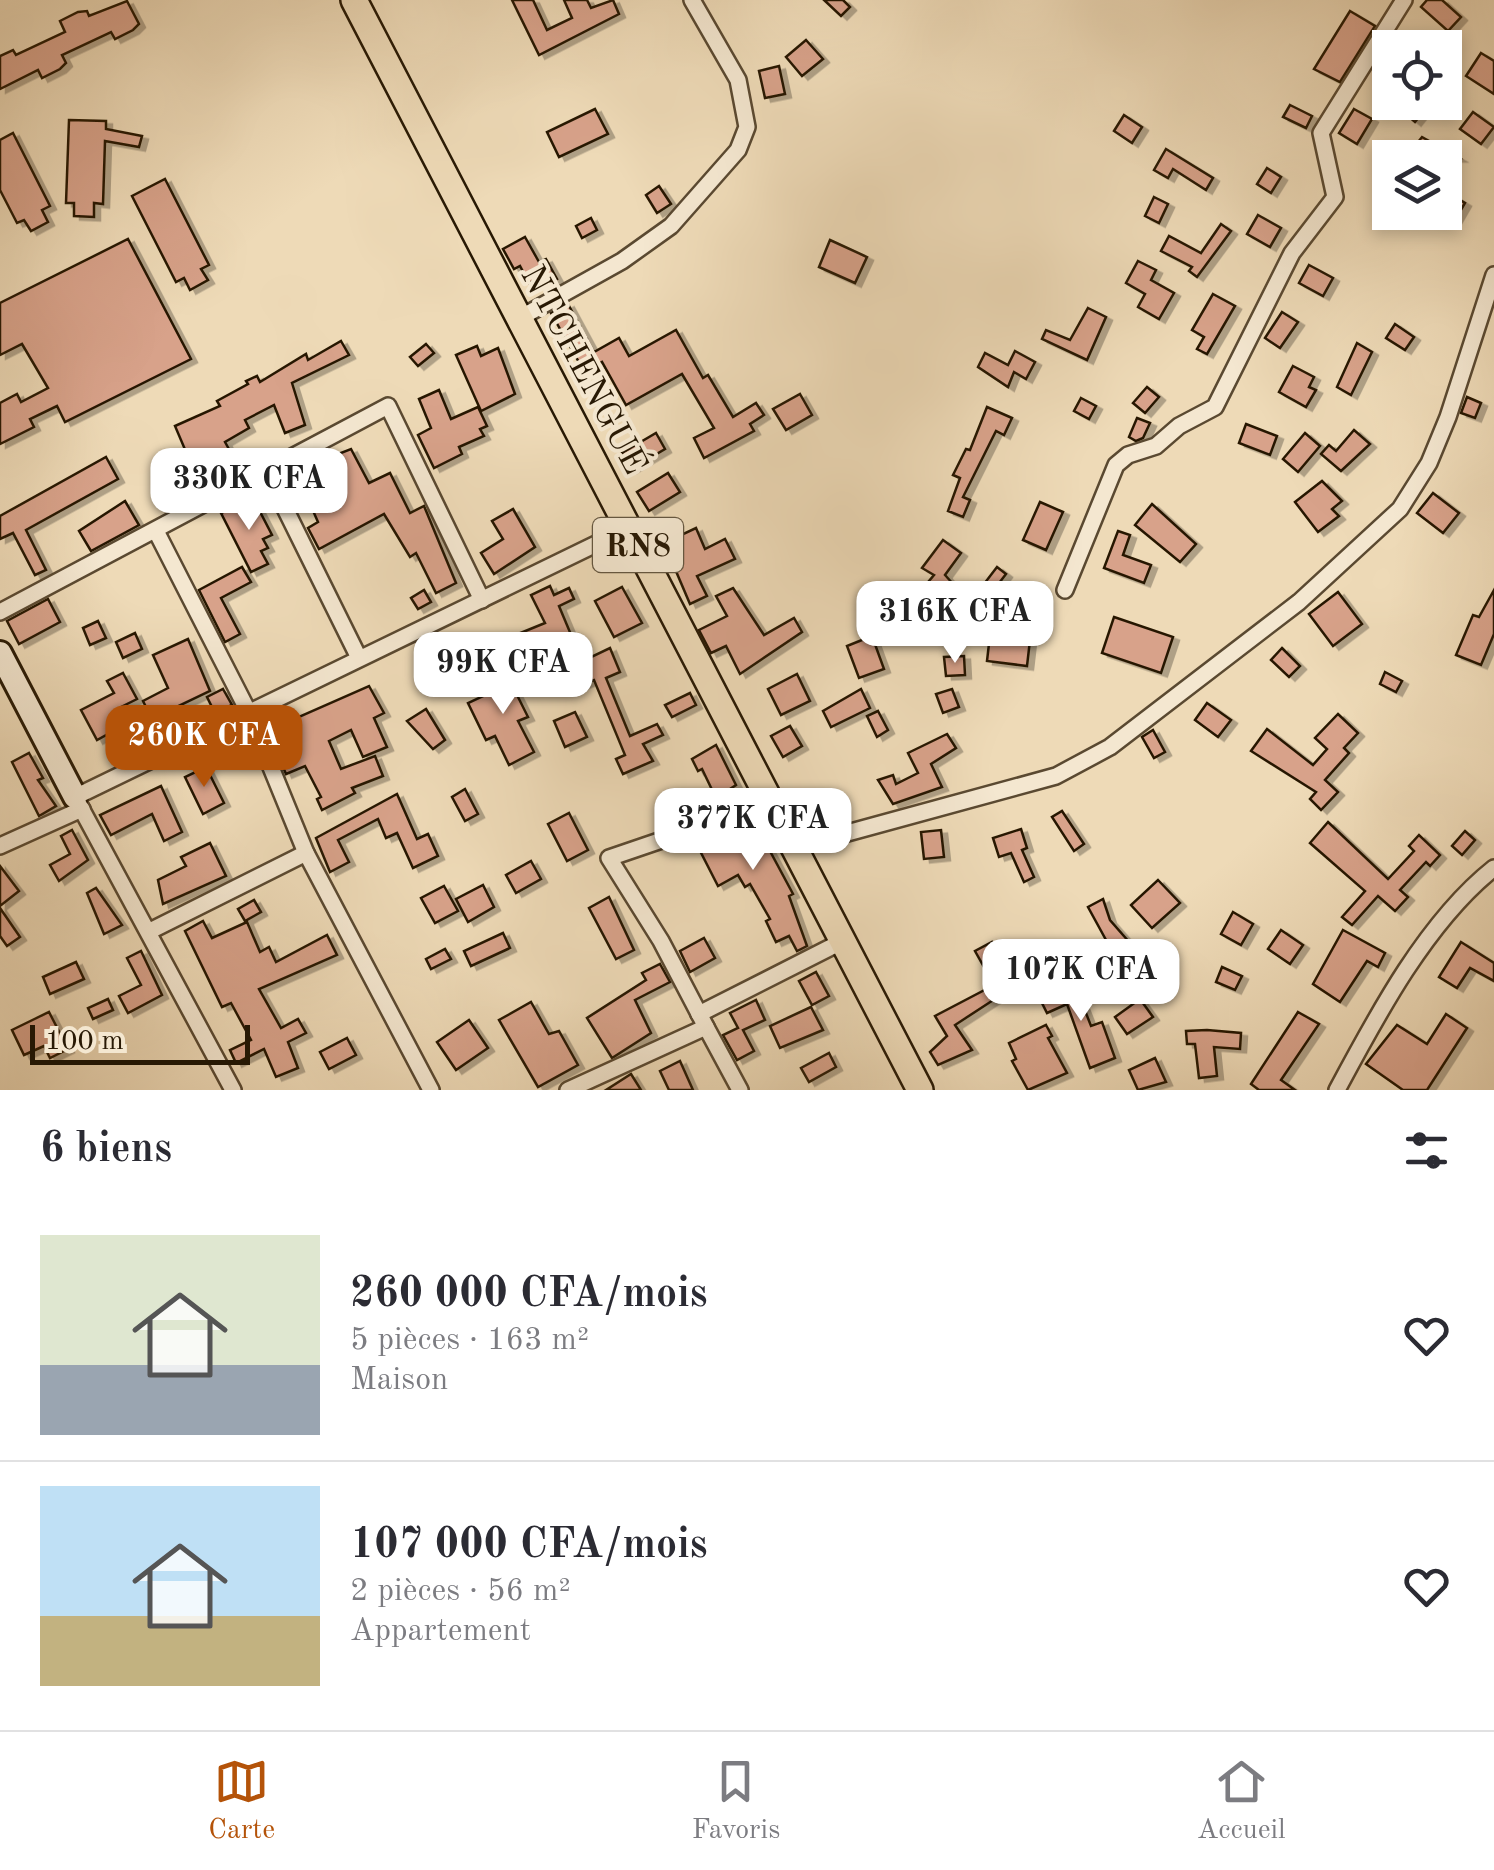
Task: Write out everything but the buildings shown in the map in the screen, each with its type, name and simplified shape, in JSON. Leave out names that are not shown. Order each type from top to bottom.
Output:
[{"type":"main road","name":"NTCHENGUÉ","points":[[354,0],[920,1090]]},
{"type":"street","points":[[518,319],[622,261],[671,226],[738,150],[747,127],[738,80],[692,0]]},
{"type":"street","points":[[1065,590],[1116,465],[1128,455],[1156,446],[1179,426],[1216,407],[1292,253],[1335,197],[1322,133],[1404,0]]},
{"type":"street","points":[[796,847],[1056,776],[1110,746],[1299,602],[1400,509],[1429,463],[1494,275]]},
{"type":"street","points":[[0,612],[388,406],[482,600]]},
{"type":"street","points":[[266,470],[360,658]]},
{"type":"street","points":[[0,846],[248,712],[628,528]]},
{"type":"street","points":[[156,531],[248,712],[306,853],[430,1090]]},
{"type":"street","points":[[0,652],[232,1090]]},
{"type":"street","points":[[740,1090],[661,941],[609,858],[696,828],[766,790]]},
{"type":"street","points":[[150,930],[306,853]]},
{"type":"street","points":[[1337,1090],[1429,935],[1494,868]]},
{"type":"street","points":[[568,1090],[703,1021],[844,941]]}]
